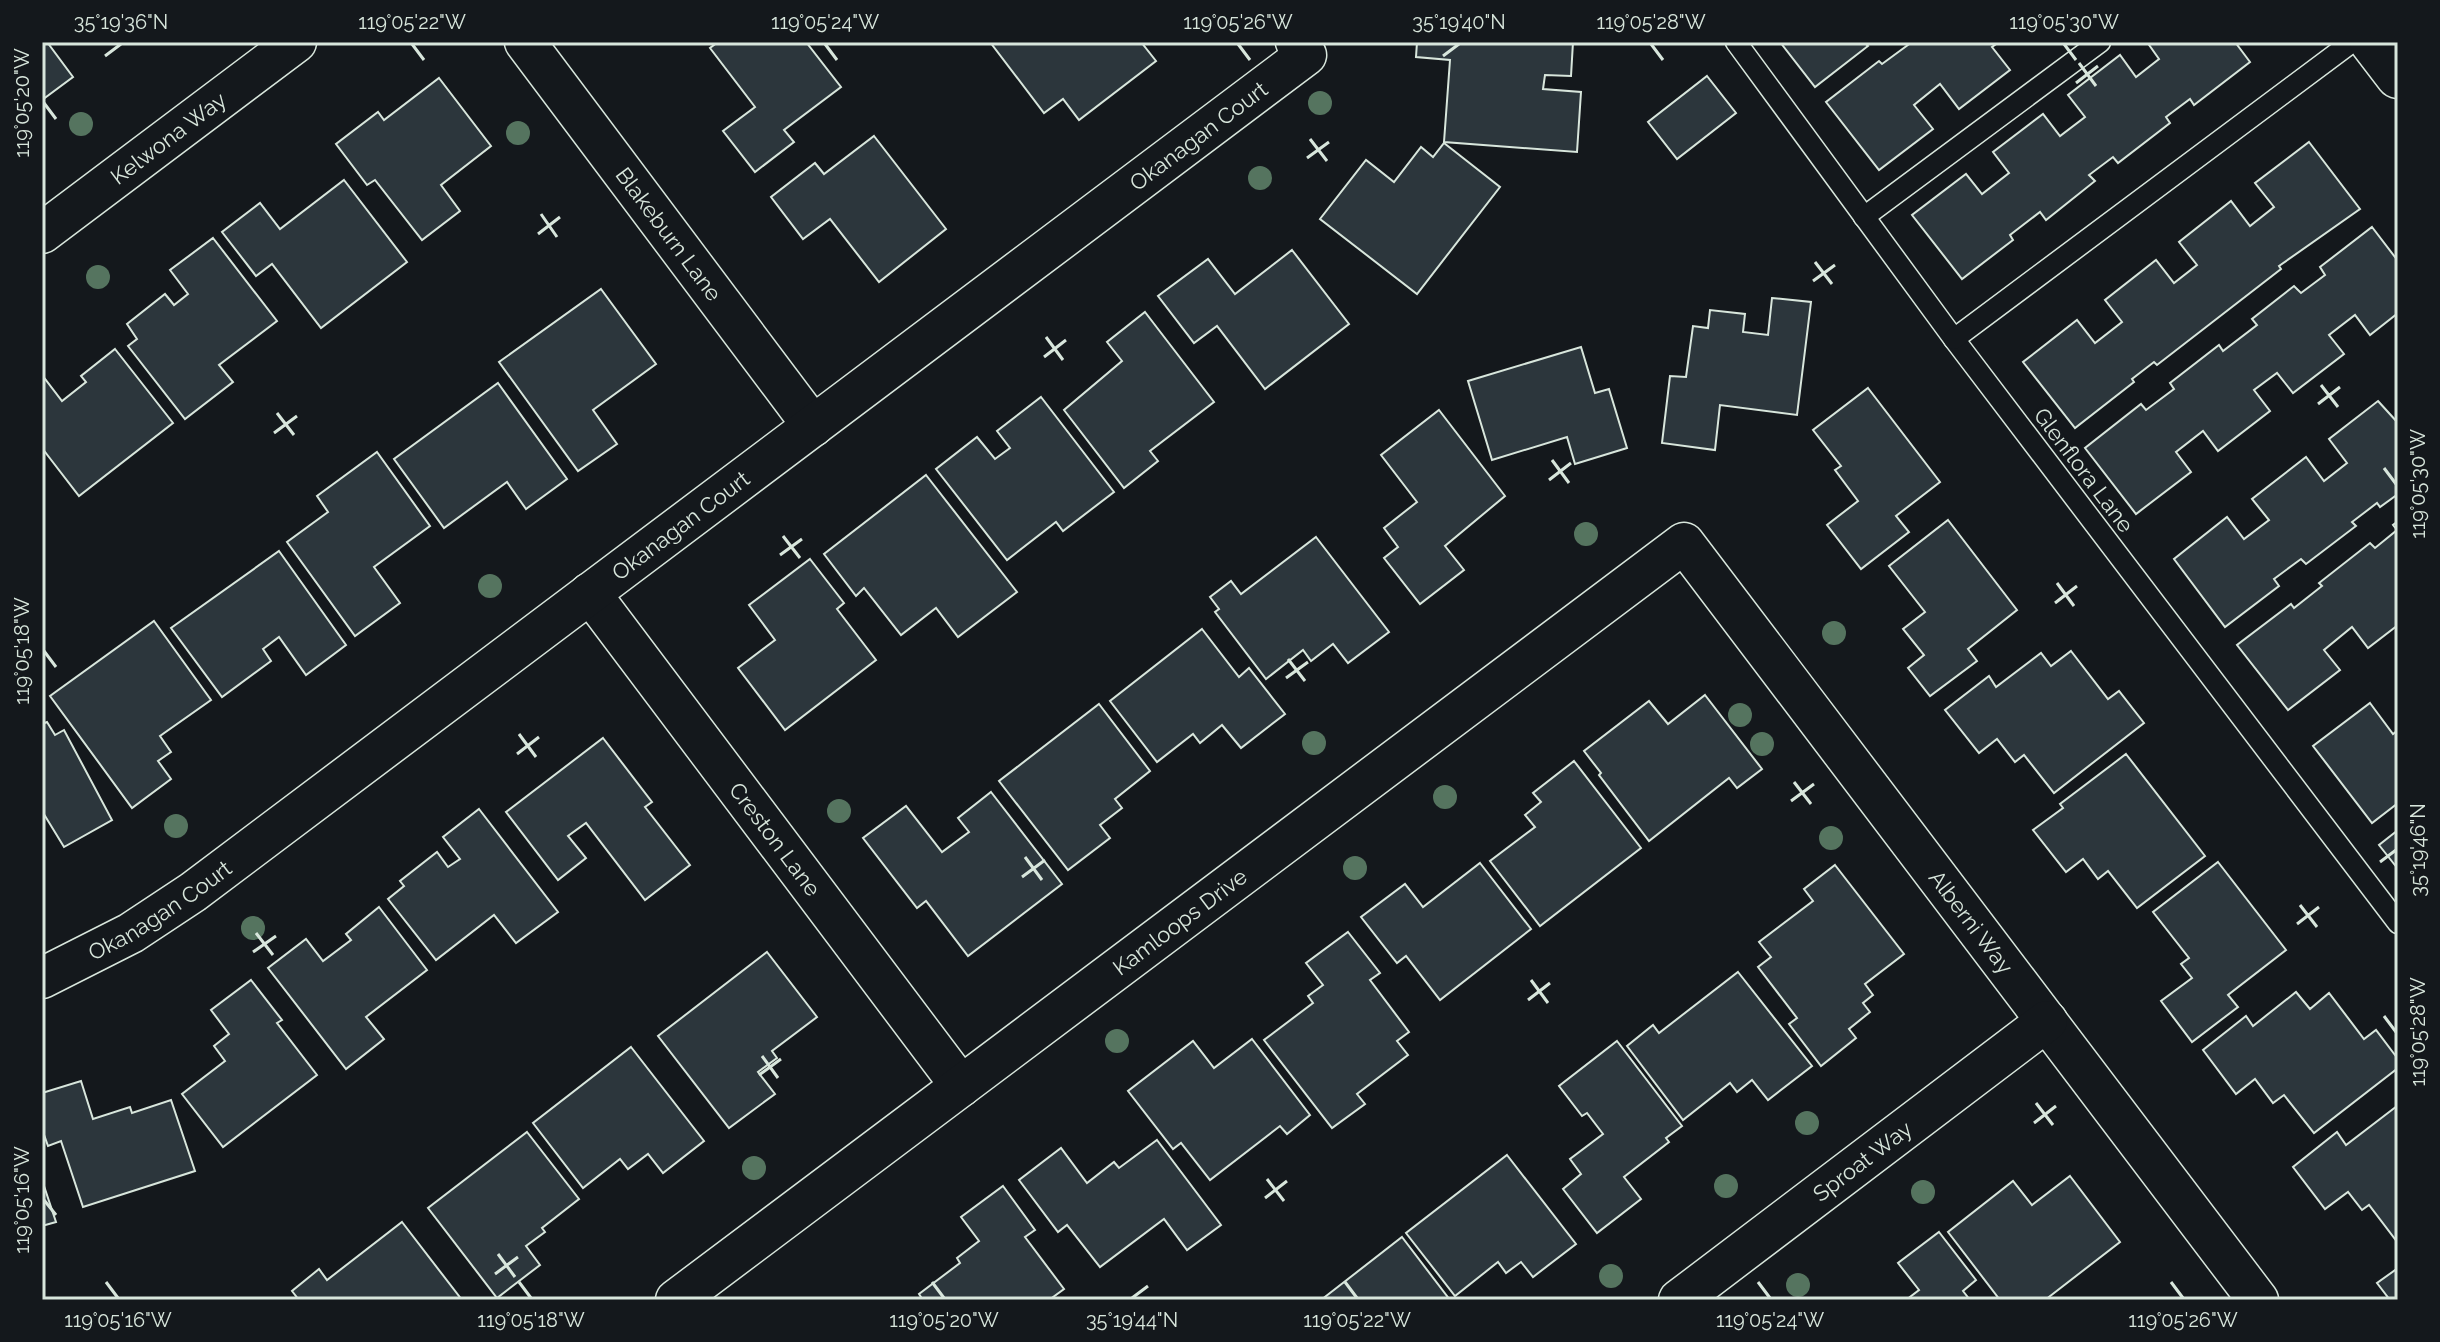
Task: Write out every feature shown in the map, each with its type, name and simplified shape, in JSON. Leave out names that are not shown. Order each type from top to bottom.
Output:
[{"type":"main road","points":[[2372,42],[2398,76]]},
{"type":"street","name":"Kelwona Way","points":[[42,233],[296,42]]},
{"type":"street","name":"Blakeburn Lane","points":[[525,42],[813,426]]},
{"type":"street","name":"Okanagan Court","points":[[42,978],[131,933],[193,892],[813,426],[1301,48]]},
{"type":"street","name":"Alberni Way","points":[[1684,543],[2258,1300]]},
{"type":"street","name":"Kamloops Drive","points":[[676,1300],[1684,543]]},
{"type":"street","name":"Creston Lane","points":[[590,593],[961,1086]]},
{"type":"street","name":"Sproat Way","points":[[1679,1300],[2047,1021]]},
{"type":"lane","name":"Glenflora Lane","points":[[1736,42],[1954,339],[2398,923]]},
{"type":"lane","points":[[1864,217],[2100,42]]},
{"type":"lane","points":[[1954,339],[2352,42]]},
{"type":"building","points":[[42,42],[47,42],[73,77],[42,100]]},
{"type":"building","points":[[718,42],[806,42],[841,87],[784,130],[794,142],[755,172],[723,131],[755,107],[710,48]]},
{"type":"building","points":[[990,42],[1141,42],[1156,61],[1079,120],[1063,99],[1044,113]]},
{"type":"building","points":[[1417,42],[1573,42],[1571,76],[1545,75],[1543,89],[1581,92],[1577,152],[1444,142],[1450,60],[1416,57]]},
{"type":"building","points":[[1780,42],[1864,42],[1868,46],[1815,87]]},
{"type":"building","points":[[1912,42],[1999,42],[1992,47],[2010,70],[1959,109],[1940,84],[1914,105],[1933,129],[1879,170],[1826,102],[1879,61],[1882,64]]},
{"type":"building","points":[[2147,42],[2235,42],[2250,62],[2194,105],[2190,99],[2166,117],[2170,123],[2118,163],[2113,157],[2089,175],[2095,181],[2046,220],[2040,212],[2010,235],[2013,240],[1962,279],[1912,215],[1966,174],[1982,194],[2009,173],[1993,152],[2043,114],[2060,136],[2085,117],[2068,95],[2120,55],[2136,77],[2159,59]]},
{"type":"building","points":[[1707,76],[1736,113],[1677,159],[1648,122]]},
{"type":"building","points":[[439,78],[491,146],[441,185],[460,211],[422,240],[375,180],[367,185],[336,144],[378,112],[384,120]]},
{"type":"building","points":[[874,136],[946,229],[879,282],[830,219],[803,239],[771,197],[815,163],[824,174]]},
{"type":"building","points":[[2309,142],[2360,209],[2279,266],[2281,269],[2157,365],[2154,362],[2132,379],[2134,382],[2075,428],[2023,362],[2077,320],[2095,343],[2122,322],[2105,300],[2156,260],[2174,283],[2197,265],[2179,242],[2231,201],[2250,226],[2274,207],[2255,183]]},
{"type":"building","points":[[1444,143],[1500,187],[1417,294],[1320,219],[1366,160],[1394,182],[1421,147],[1433,157]]},
{"type":"building","points":[[344,180],[407,262],[321,328],[272,264],[256,276],[222,232],[260,203],[280,229]]},
{"type":"building","points":[[2372,227],[2398,261],[2398,313],[2370,335],[2355,315],[2329,335],[2344,354],[2293,393],[2277,373],[2254,390],[2270,411],[2218,451],[2203,431],[2176,452],[2191,472],[2136,514],[2085,448],[2141,404],[2146,410],[2174,389],[2170,383],[2219,345],[2223,351],[2257,325],[2252,319],[2294,286],[2301,293],[2325,275],[2320,267]]},
{"type":"building","points":[[213,238],[277,321],[219,365],[233,382],[185,419],[128,346],[137,339],[127,324],[165,294],[174,305],[188,294],[170,270]]},
{"type":"building","points":[[1292,250],[1349,324],[1265,389],[1217,326],[1194,343],[1158,296],[1208,259],[1235,294]]},
{"type":"building","points":[[601,289],[656,364],[593,410],[617,444],[578,471],[499,362]]},
{"type":"building","points":[[1772,298],[1811,302],[1797,415],[1720,405],[1715,450],[1662,443],[1670,376],[1686,377],[1693,326],[1708,328],[1710,310],[1745,314],[1743,332],[1768,335]]},
{"type":"building","points":[[1145,312],[1214,402],[1150,451],[1158,461],[1124,488],[1064,410],[1122,361],[1107,342]]},
{"type":"building","points":[[1581,347],[1595,393],[1609,389],[1627,448],[1575,464],[1567,437],[1492,460],[1468,381]]},
{"type":"building","points":[[115,349],[173,423],[79,496],[42,448],[42,375],[62,401],[86,382],[81,376]]},
{"type":"building","points":[[498,383],[567,479],[526,509],[507,482],[444,528],[394,459]]},
{"type":"building","points":[[1868,388],[1940,482],[1896,516],[1909,532],[1861,569],[1827,525],[1858,501],[1835,470],[1841,466],[1813,430]]},
{"type":"building","points":[[1041,397],[1114,492],[1063,531],[1056,522],[1007,560],[936,469],[977,437],[995,459],[1010,448],[997,431]]},
{"type":"building","points":[[2378,401],[2398,423],[2398,494],[2380,507],[2377,503],[2352,522],[2356,526],[2306,564],[2301,559],[2274,579],[2279,586],[2225,627],[2174,559],[2227,517],[2244,539],[2269,520],[2252,499],[2306,457],[2324,481],[2347,463],[2329,439]]},
{"type":"building","points":[[1439,410],[1505,496],[1445,546],[1464,570],[1420,604],[1384,558],[1398,547],[1384,528],[1417,502],[1381,455]]},
{"type":"building","points":[[377,452],[430,526],[374,567],[400,603],[355,636],[287,542],[328,512],[317,496]]},
{"type":"building","points":[[926,475],[1017,592],[958,637],[936,608],[901,635],[864,588],[856,596],[824,554]]},
{"type":"building","points":[[1948,520],[2017,610],[1968,649],[1977,661],[1930,696],[1908,668],[1924,655],[1903,629],[1925,612],[1889,566]]},
{"type":"building","points":[[2398,521],[2398,625],[2368,648],[2352,627],[2324,650],[2340,670],[2288,710],[2237,645],[2291,604],[2294,608],[2322,586],[2319,583],[2370,543],[2375,548],[2397,530],[2393,525]]},
{"type":"building","points":[[1316,537],[1389,632],[1348,663],[1333,644],[1311,661],[1303,650],[1266,679],[1215,612],[1219,609],[1210,597],[1231,581],[1241,594]]},
{"type":"building","points":[[279,551],[346,645],[306,675],[279,637],[263,649],[271,661],[222,697],[171,628]]},
{"type":"building","points":[[810,559],[844,603],[837,609],[876,660],[785,730],[738,668],[775,640],[749,605]]},
{"type":"building","points":[[154,621],[211,700],[160,736],[171,752],[158,761],[171,779],[132,808],[50,696]]},
{"type":"building","points":[[1202,629],[1239,677],[1249,668],[1285,714],[1241,748],[1222,725],[1200,743],[1193,734],[1157,762],[1110,701]]},
{"type":"building","points":[[2071,651],[2108,699],[2119,691],[2144,723],[2054,793],[2024,755],[2015,762],[1997,739],[1979,753],[1945,710],[1989,676],[1996,687],[2041,653],[2051,666]]},
{"type":"building","points":[[1705,695],[1762,769],[1737,788],[1729,778],[1649,841],[1584,751],[1649,701],[1668,724]]},
{"type":"building","points":[[2370,703],[2393,734],[2398,730],[2398,803],[2372,823],[2313,746]]},
{"type":"building","points":[[1099,704],[1150,771],[1115,799],[1122,808],[1100,825],[1110,838],[1068,870],[999,781]]},
{"type":"building","points":[[47,722],[55,735],[64,730],[112,820],[64,847],[42,811],[42,724]]},
{"type":"building","points":[[603,738],[652,802],[645,807],[690,865],[645,900],[586,823],[568,836],[586,858],[558,880],[506,812]]},
{"type":"building","points":[[2126,754],[2205,856],[2137,908],[2108,871],[2098,879],[2083,859],[2066,872],[2033,830],[2063,808],[2060,804]]},
{"type":"building","points":[[1574,761],[1641,848],[1540,926],[1490,861],[1535,827],[1525,815],[1541,802],[1533,793]]},
{"type":"building","points":[[991,792],[1062,884],[968,956],[926,901],[917,908],[863,838],[906,806],[942,852],[969,832],[958,818]]},
{"type":"building","points":[[479,809],[558,912],[516,943],[494,915],[436,960],[388,899],[404,886],[400,881],[437,852],[448,867],[460,859],[443,837]]},
{"type":"building","points":[[2398,830],[2398,869],[2379,845]]},
{"type":"building","points":[[2218,862],[2286,950],[2228,995],[2238,1007],[2192,1042],[2161,1001],[2192,978],[2181,964],[2189,958],[2153,912]]},
{"type":"building","points":[[1480,863],[1531,929],[1440,1000],[1406,956],[1397,963],[1361,917],[1405,884],[1423,907]]},
{"type":"building","points":[[1835,865],[1904,954],[1865,984],[1873,995],[1863,1003],[1870,1012],[1849,1029],[1856,1038],[1821,1066],[1789,1024],[1797,1018],[1758,967],[1771,957],[1759,942],[1813,901],[1804,889]]},
{"type":"building","points":[[379,907],[427,970],[366,1017],[384,1039],[346,1069],[268,968],[306,939],[323,961],[351,940],[346,934]]},
{"type":"building","points":[[1348,932],[1380,973],[1370,980],[1409,1032],[1397,1041],[1408,1055],[1357,1094],[1365,1104],[1332,1128],[1264,1040],[1313,1003],[1308,996],[1323,985],[1306,963]]},
{"type":"building","points":[[767,952],[817,1017],[772,1051],[777,1058],[758,1072],[775,1094],[729,1128],[658,1036]]},
{"type":"building","points":[[1738,972],[1812,1066],[1768,1100],[1752,1080],[1737,1092],[1730,1083],[1683,1120],[1627,1046],[1653,1025],[1659,1033]]},
{"type":"building","points":[[251,980],[282,1020],[277,1023],[317,1075],[223,1147],[182,1094],[225,1061],[214,1046],[229,1034],[211,1010]]},
{"type":"building","points":[[2296,992],[2310,1009],[2329,993],[2364,1039],[2376,1030],[2398,1059],[2398,1068],[2314,1133],[2284,1095],[2273,1103],[2255,1079],[2236,1094],[2203,1050],[2246,1016],[2253,1026]]},
{"type":"building","points":[[1252,1039],[1310,1115],[1287,1134],[1280,1126],[1210,1180],[1181,1143],[1173,1149],[1128,1091],[1193,1041],[1214,1068]]},
{"type":"building","points":[[1617,1041],[1682,1126],[1666,1138],[1669,1142],[1624,1177],[1641,1199],[1597,1233],[1563,1189],[1581,1174],[1570,1159],[1603,1134],[1587,1113],[1582,1116],[1559,1086]]},
{"type":"building","points":[[631,1047],[704,1141],[663,1173],[648,1154],[628,1169],[620,1159],[583,1188],[533,1123]]},
{"type":"building","points":[[81,1081],[93,1119],[130,1107],[132,1113],[171,1100],[195,1171],[83,1207],[61,1141],[48,1146],[42,1129],[42,1093]]},
{"type":"building","points":[[2397,1106],[2398,1243],[2369,1205],[2362,1210],[2348,1192],[2325,1209],[2293,1167],[2337,1132],[2346,1145]]},
{"type":"building","points":[[527,1132],[579,1199],[542,1228],[545,1232],[526,1246],[540,1265],[497,1298],[428,1208]]},
{"type":"building","points":[[1157,1140],[1221,1225],[1187,1250],[1164,1219],[1100,1267],[1067,1225],[1058,1232],[1019,1180],[1061,1148],[1087,1183],[1114,1162],[1119,1168]]},
{"type":"building","points":[[1507,1155],[1576,1244],[1533,1277],[1521,1262],[1506,1273],[1498,1262],[1455,1296],[1406,1233]]},
{"type":"building","points":[[2070,1176],[2120,1242],[2045,1300],[2000,1300],[1948,1232],[2013,1181],[2032,1205]]},
{"type":"building","points":[[42,1180],[56,1222],[42,1226]]},
{"type":"building","points":[[1003,1186],[1035,1230],[1025,1237],[1064,1289],[1049,1300],[923,1300],[919,1294],[960,1263],[957,1258],[979,1241],[961,1217]]},
{"type":"building","points":[[402,1222],[462,1300],[299,1300],[292,1291],[319,1269],[327,1280]]},
{"type":"building","points":[[1939,1232],[1976,1280],[1963,1291],[1970,1300],[1906,1300],[1919,1290],[1898,1263]]},
{"type":"building","points":[[1402,1237],[1450,1300],[1321,1300]]},
{"type":"building","points":[[2398,1268],[2398,1300],[2390,1300],[2377,1283]]}]
